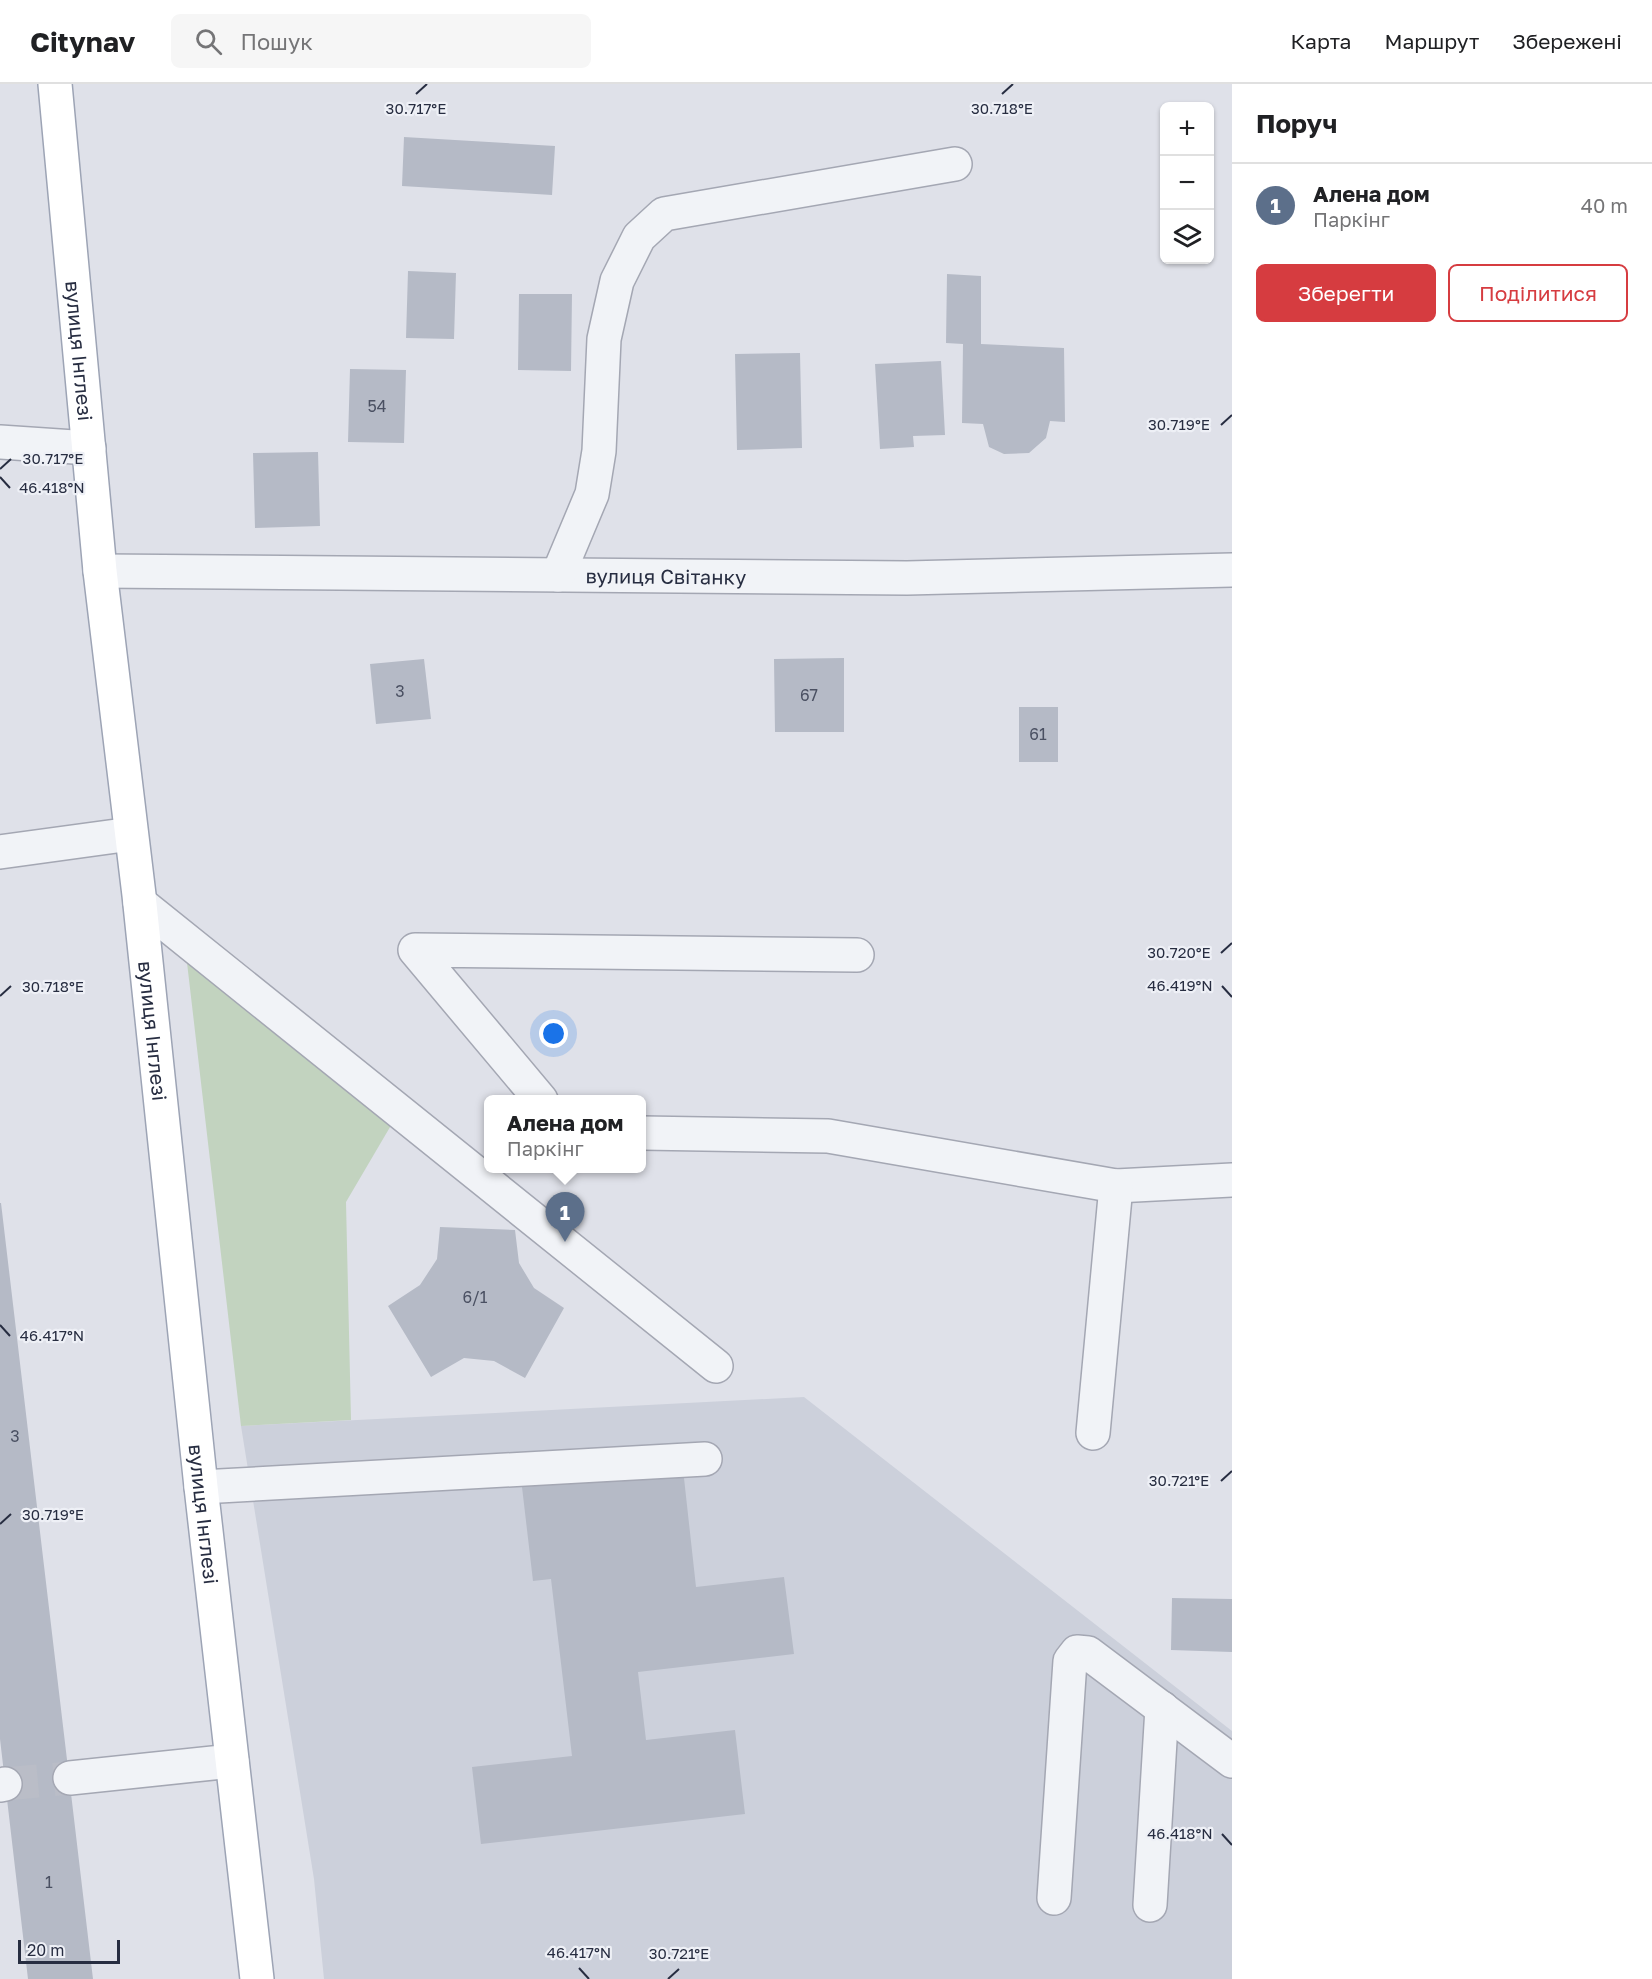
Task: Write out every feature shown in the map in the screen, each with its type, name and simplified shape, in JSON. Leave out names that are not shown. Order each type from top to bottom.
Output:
[{"type":"main road","name":"вулиця Інглезі","points":[[55,84],[100,571],[140,903],[201,1487],[257,1979]]},
{"type":"street","points":[[558,575],[592,494],[599,451],[604,339],[617,281],[639,237],[664,214],[955,164]]},
{"type":"street","points":[[0,442],[88,448]]},
{"type":"street","name":"вулиця Світанку","points":[[100,571],[907,578],[1232,570]]},
{"type":"street","points":[[0,852],[131,834]]},
{"type":"street","points":[[140,903],[716,1366]]},
{"type":"street","points":[[537,1095],[415,950],[857,955]]},
{"type":"street","points":[[646,1133],[828,1136],[1116,1186],[1232,1180]]},
{"type":"street","points":[[1093,1433],[1116,1186]]},
{"type":"street","points":[[201,1487],[705,1459]]},
{"type":"street","points":[[1054,1898],[1070,1660],[1077,1652],[1088,1653],[1232,1761]]},
{"type":"street","points":[[1150,1905],[1162,1708]]},
{"type":"street","points":[[70,1778],[232,1761]]},
{"type":"shaded area","points":[[804,1397],[1232,1731],[1232,1979],[324,1979],[314,1879],[241,1426]]},
{"type":"green space","points":[[186,954],[393,1122],[346,1202],[351,1420],[241,1426]]},
{"type":"building","points":[[404,137],[555,146],[552,195],[402,186]]},
{"type":"building","points":[[408,271],[456,273],[454,339],[406,338]]},
{"type":"building","points":[[947,274],[981,276],[981,344],[1064,348],[1065,422],[1050,421],[1046,438],[1029,453],[1004,454],[989,447],[983,424],[962,423],[963,344],[946,343]]},
{"type":"building","points":[[519,294],[572,294],[571,371],[518,370]]},
{"type":"building","points":[[800,353],[802,448],[737,450],[735,354]]},
{"type":"building","points":[[941,361],[945,435],[913,436],[914,447],[880,449],[875,364]]},
{"type":"building","points":[[350,369],[406,370],[404,443],[348,442]]},
{"type":"building","points":[[318,452],[320,526],[255,528],[253,453]]},
{"type":"building","points":[[844,658],[844,732],[775,732],[774,659]]},
{"type":"building","points":[[424,659],[431,719],[376,724],[370,664]]},
{"type":"building","points":[[1019,707],[1058,707],[1058,762],[1019,762]]},
{"type":"building","points":[[0,1203],[93,1979],[28,1979],[0,1739]]},
{"type":"building","points":[[440,1227],[515,1230],[519,1263],[534,1288],[564,1308],[525,1378],[494,1361],[464,1358],[431,1377],[388,1306],[420,1285],[437,1259]]},
{"type":"building","points":[[683,1469],[696,1587],[784,1577],[794,1654],[638,1672],[646,1740],[735,1730],[745,1814],[481,1844],[472,1767],[572,1756],[551,1579],[533,1581],[522,1487]]},
{"type":"building","points":[[1172,1598],[1232,1599],[1232,1652],[1171,1650]]},
{"type":"tunnel","points":[[5,1784],[70,1778]]},
{"type":"place","name":"Алена дом","points":[[565,1242]]}]
